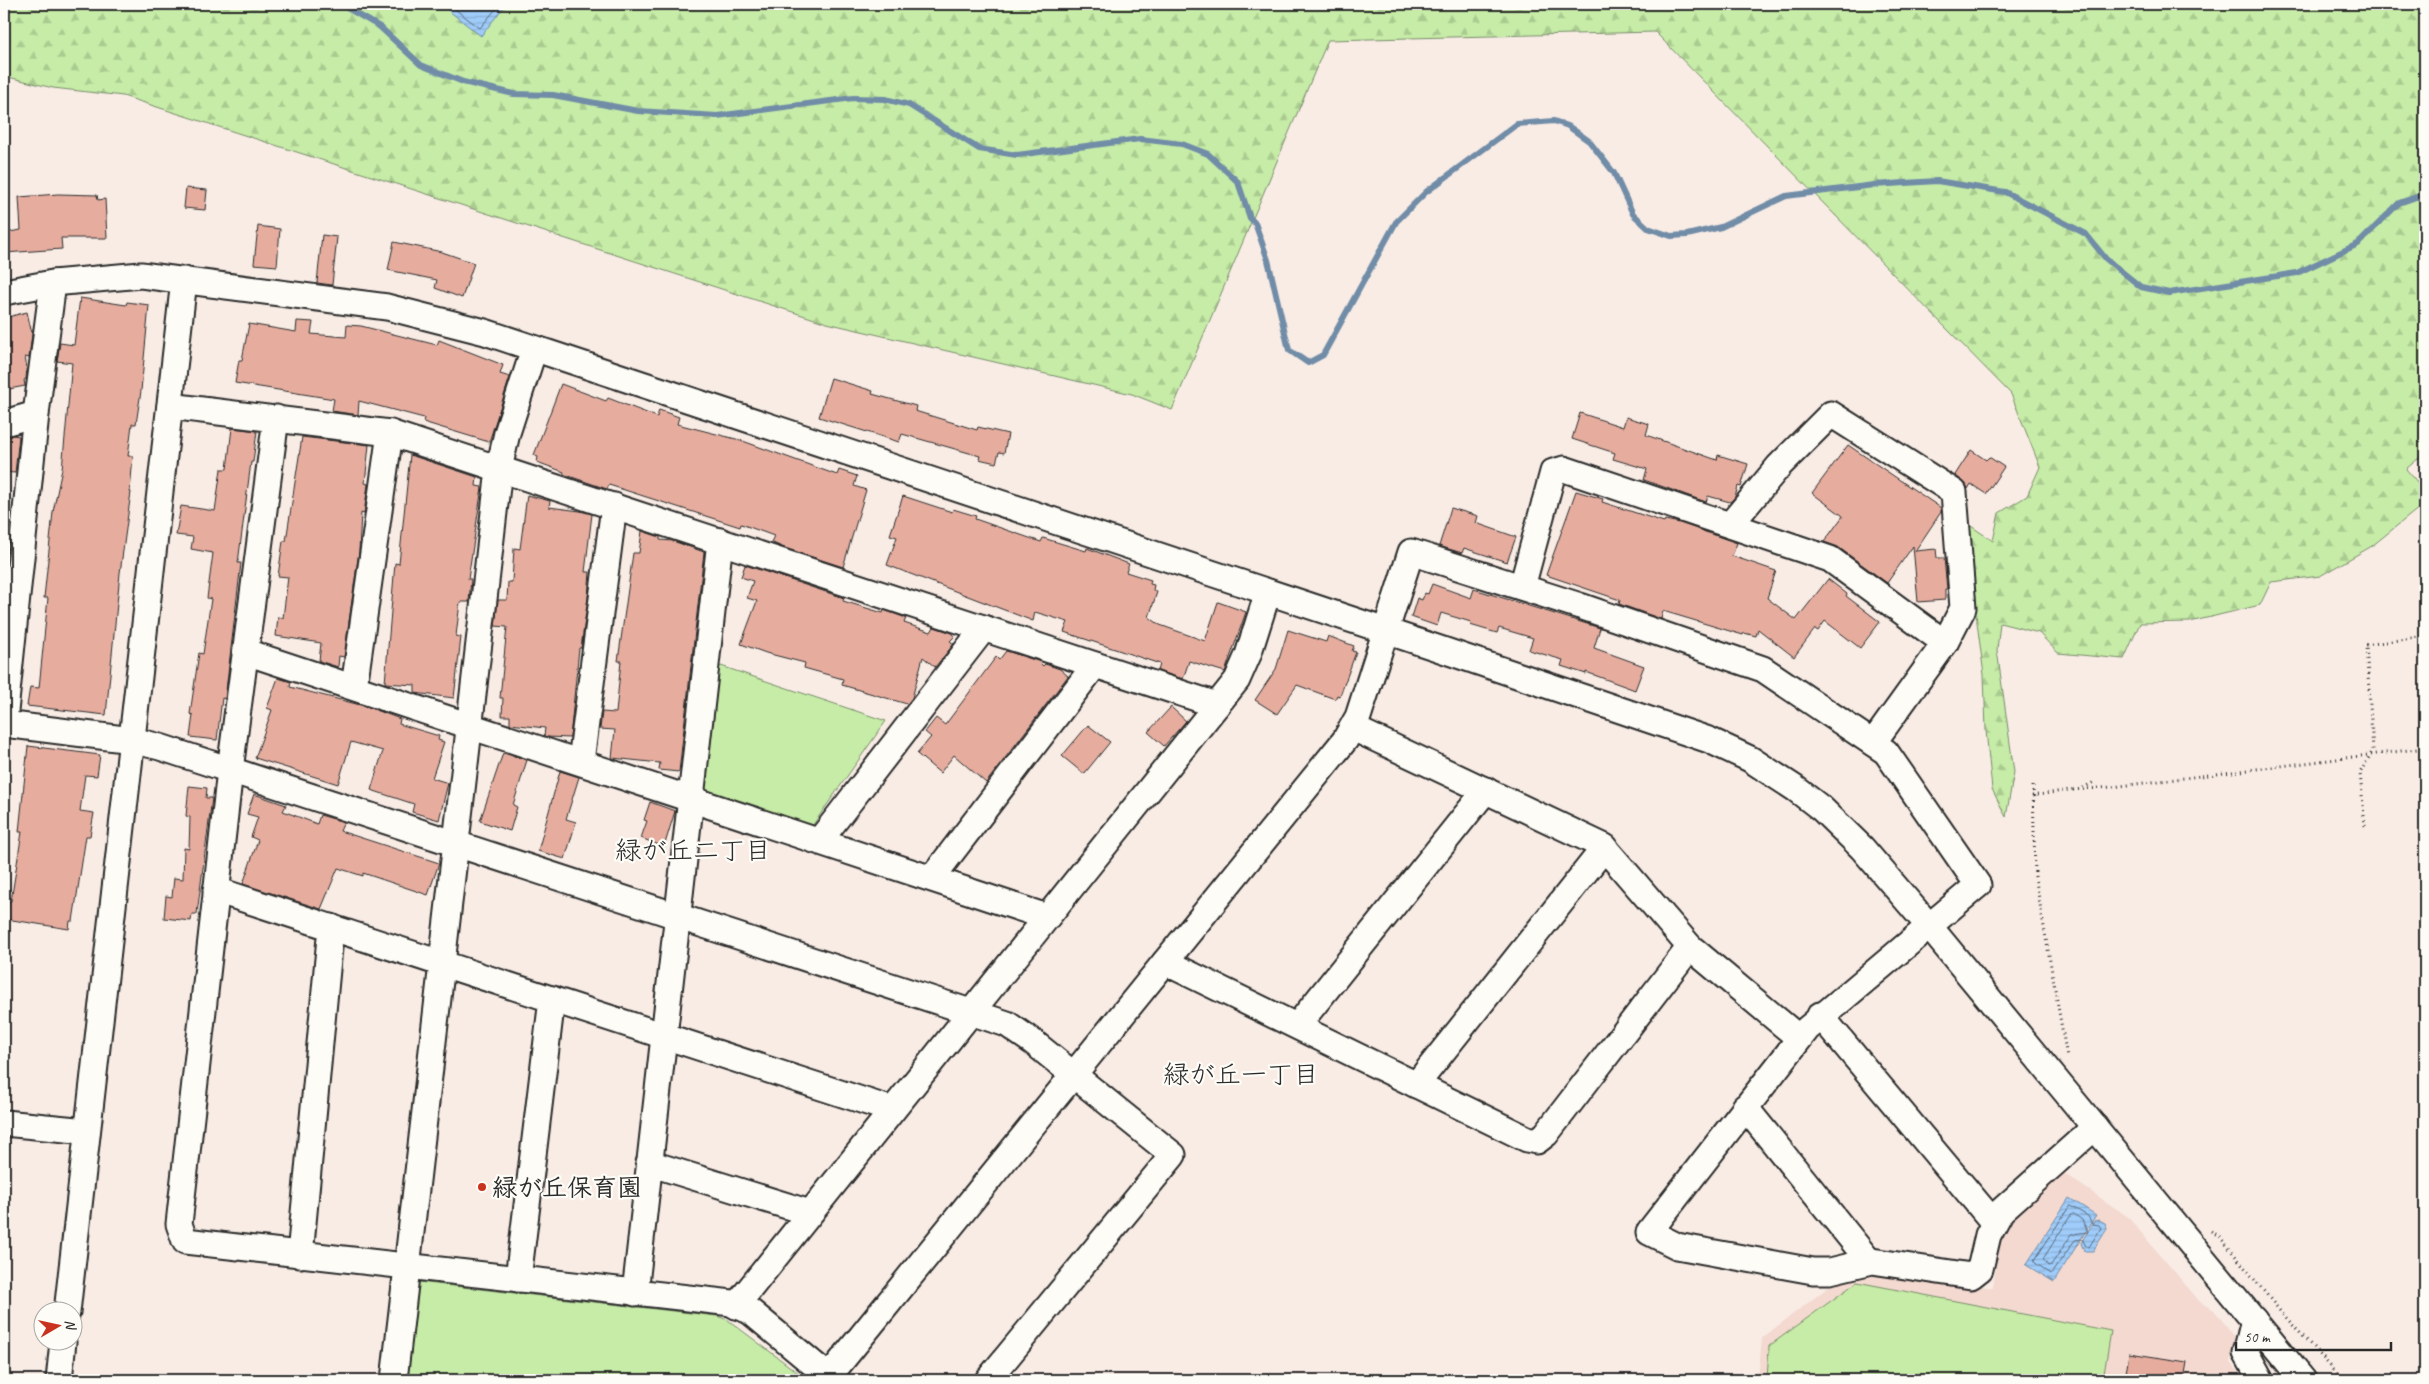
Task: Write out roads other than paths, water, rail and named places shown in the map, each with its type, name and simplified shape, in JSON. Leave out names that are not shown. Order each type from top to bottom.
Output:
[{"type":"street","points":[[4,292],[53,283],[141,275],[387,307],[485,332],[1709,740],[1750,759],[1775,774],[1822,809],[1862,848],[1929,926],[2303,1380]]},
{"type":"street","points":[[68,1302],[184,280]]},
{"type":"street","points":[[53,283],[36,414],[4,723],[132,740],[160,747],[1007,1024],[1033,1042],[1173,1155],[988,1380]]},
{"type":"street","points":[[394,1380],[499,468],[534,349]]},
{"type":"street","points":[[170,406],[390,433],[1217,705]]},
{"type":"street","points":[[4,423],[36,414]]},
{"type":"street","points":[[1730,525],[1779,466],[1830,414],[1954,492],[1963,608],[1945,643],[1872,743]]},
{"type":"street","points":[[276,418],[230,770],[178,1224],[185,1241],[635,1292],[736,1306],[751,1312],[827,1379],[1353,728],[1362,706],[1411,552],[1522,587],[1764,669],[1886,752],[1978,885],[1820,1015],[1799,1038],[1649,1232],[1677,1246],[1813,1271],[1830,1271],[1870,1261],[1971,1276],[1980,1269],[1988,1235],[1994,1223],[2007,1206],[2095,1127]]},
{"type":"street","points":[[354,687],[390,433]]},
{"type":"street","points":[[1522,587],[1553,472],[1564,469],[1830,559],[1945,643]]},
{"type":"street","points":[[581,761],[614,506]]},
{"type":"street","points":[[635,1292],[720,541]]},
{"type":"street","points":[[736,1306],[1217,705],[1243,668],[1268,592]]},
{"type":"street","points":[[820,840],[984,628]]},
{"type":"street","points":[[246,652],[691,797],[1047,917]]},
{"type":"street","points":[[932,878],[1095,665]]},
{"type":"street","points":[[1353,728],[1605,847],[1690,946],[1799,1038]]},
{"type":"street","points":[[1297,1026],[1486,790]]},
{"type":"street","points":[[1416,1085],[1605,847]]},
{"type":"street","points":[[216,890],[892,1110]]},
{"type":"street","points":[[300,1255],[330,927]]},
{"type":"street","points":[[1165,962],[1527,1139],[1540,1140],[1690,946]]},
{"type":"street","points":[[518,1279],[552,999]]},
{"type":"street","points":[[1820,1015],[1994,1223]]},
{"type":"street","points":[[1745,1107],[1870,1261]]},
{"type":"street","points":[[4,1123],[87,1131]]},
{"type":"street","points":[[649,1163],[810,1213]]},
{"type":"street","points":[[2254,1320],[2246,1353],[2261,1380]]},
{"type":"street","points":[[59,1380],[63,1352]]},
{"type":"water","points":[[440,4],[506,4],[481,36]]},
{"type":"water","points":[[2069,1198],[2096,1215],[2054,1282],[2026,1265]]},
{"type":"water","points":[[2099,1220],[2105,1223],[2107,1229],[2093,1251],[2084,1251],[2081,1243],[2094,1221]]},
{"type":"waterway","points":[[340,4],[380,27],[421,65],[463,82],[514,94],[553,95],[638,111],[717,116],[853,98],[885,99],[909,105],[979,149],[1017,155],[1140,139],[1182,144],[1208,154],[1238,182],[1250,218],[1255,223],[1268,260],[1289,350],[1308,363],[1323,355],[1396,222],[1426,192],[1517,124],[1554,121],[1568,126],[1589,141],[1614,173],[1633,214],[1648,228],[1671,236],[1687,235],[1721,227],[1786,196],[1874,185],[1937,181],[2005,192],[2086,234],[2106,259],[2141,287],[2169,293],[2297,273],[2358,244],[2399,203],[2416,197],[2425,197]]},
{"type":"place","name":"緑が丘保育園","points":[[482,1187]]},
{"type":"district","name":"緑が丘二丁目","points":[[693,850]]},
{"type":"district","name":"緑が丘一丁目","points":[[1241,1074]]}]
